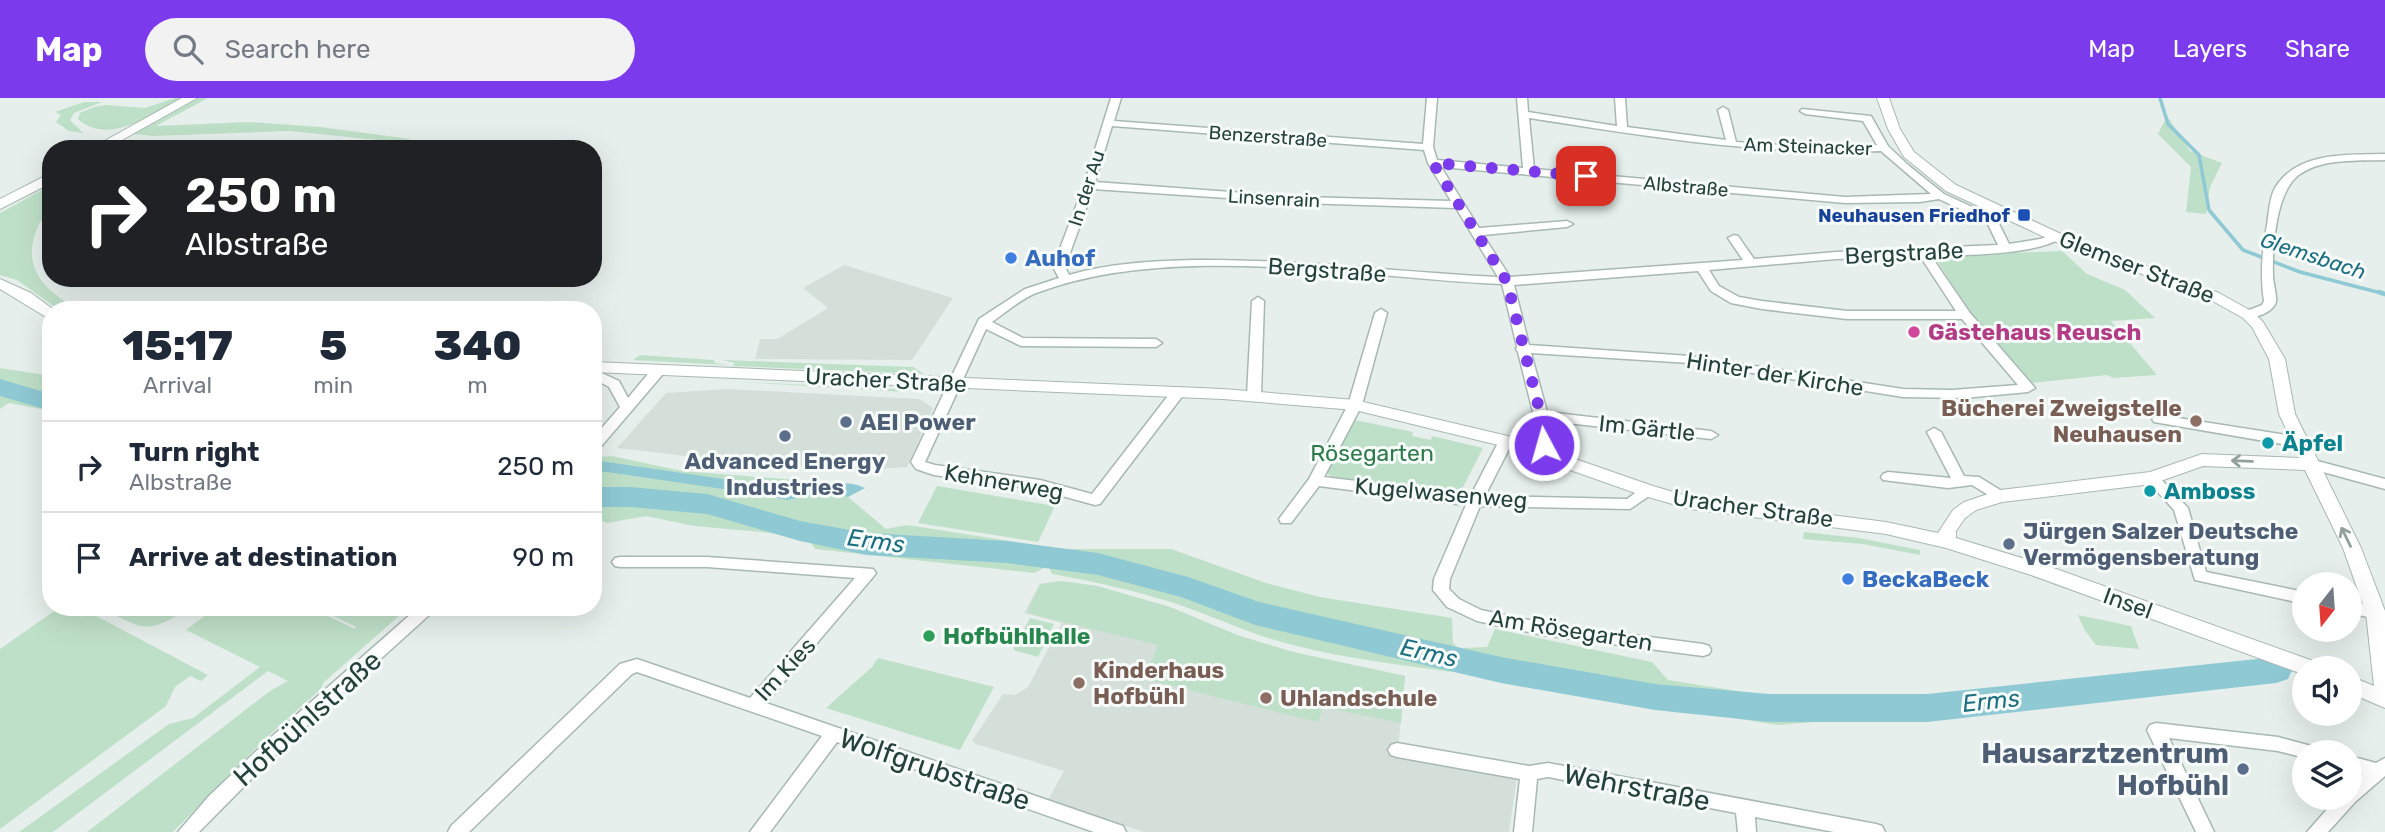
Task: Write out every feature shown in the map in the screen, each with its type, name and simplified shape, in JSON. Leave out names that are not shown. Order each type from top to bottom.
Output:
[{"type":"street","points":[[111,140],[191,98]]},
{"type":"street","name":"In der Au","points":[[1064,277],[1059,267],[1089,186],[1116,98]]},
{"type":"street","points":[[1432,98],[1428,147],[1433,163],[1507,282],[1546,436],[1541,452]]},
{"type":"street","points":[[1522,98],[1529,171]]},
{"type":"street","points":[[1620,98],[1622,129]]},
{"type":"street","name":"Glemser Straße","points":[[1883,98],[1894,129],[1909,153],[1951,188],[2056,237],[2214,296],[2248,315],[2262,331],[2277,359],[2287,414],[2352,548],[2380,622],[2385,698]]},
{"type":"street","name":"Am Steinacker","points":[[1723,110],[1732,144]]},
{"type":"street","name":"Am Steinacker","points":[[1805,111],[1867,118],[1884,148],[1940,196],[1992,220],[2005,247]]},
{"type":"street","name":"Am Steinacker","points":[[1523,114],[1732,144],[1812,149],[1884,148]]},
{"type":"street","name":"Benzerstraße","points":[[1107,123],[1428,147]]},
{"type":"street","points":[[2248,315],[2267,307],[2270,301],[2265,259],[2277,198],[2289,177],[2311,164],[2350,158],[2385,157]]},
{"type":"street","name":"Albstraße","points":[[1433,163],[1845,200],[1920,199],[1940,196]]},
{"type":"street","points":[[0,205],[42,182]]},
{"type":"street","name":"Linsenrain","points":[[1089,186],[1301,200],[1460,205]]},
{"type":"street","points":[[1478,232],[1567,224]]},
{"type":"street","name":"Bergstraße","points":[[955,383],[983,322],[1009,301],[1049,281],[1090,272],[1206,262],[1507,282],[1751,262],[2005,247],[2037,244],[2056,237]]},
{"type":"street","points":[[1734,238],[1751,262]]},
{"type":"street","points":[[1923,252],[1965,315]]},
{"type":"street","points":[[1702,268],[1715,288],[1735,300],[1762,305],[1847,315],[1965,315]]},
{"type":"street","points":[[0,283],[26,296],[42,308]]},
{"type":"street","points":[[1254,395],[1258,301]]},
{"type":"street","name":"Kugelwasenweg","points":[[1286,519],[1315,481],[1355,405],[1381,313]]},
{"type":"street","name":"Hinter der Kirche","points":[[1522,349],[1677,358],[1747,367],[1863,388],[1925,394],[1980,393],[2028,388],[1965,315]]},
{"type":"street","points":[[983,322],[1021,342],[1156,343]]},
{"type":"street","name":"Uracher Straße","points":[[602,368],[1179,391],[1355,405],[1506,441],[1647,491],[1702,506],[1873,526],[1947,542]]},
{"type":"street","points":[[602,437],[658,371]]},
{"type":"street","points":[[602,378],[614,384],[627,408]]},
{"type":"street","name":"Kehnerweg","points":[[955,383],[919,458],[921,466],[1040,485],[1095,500],[1179,391]]},
{"type":"street","name":"Im Gärtle","points":[[1541,416],[1711,435]]},
{"type":"street","points":[[2159,419],[2299,442]]},
{"type":"street","points":[[1934,432],[1959,482]]},
{"type":"street","name":"Am Rösegarten","points":[[1506,441],[1475,500],[1442,579],[1441,590],[1453,603],[1478,615],[1543,628],[1703,650]]},
{"type":"street","points":[[1947,542],[1947,530],[1959,514],[1970,506],[2000,496],[2152,478],[2202,460],[2310,464],[2385,484]]},
{"type":"street","points":[[1888,477],[1948,483],[1975,480],[2000,496]]},
{"type":"street","points":[[2152,478],[2180,508],[2200,576],[2292,595]]},
{"type":"street","name":"Kugelwasenweg","points":[[1315,481],[1475,500],[1630,504],[1647,491]]},
{"type":"street","name":"Insel","points":[[1947,542],[2038,570],[2292,662]]},
{"type":"street","name":"Im Kies","points":[[457,832],[632,666],[637,665],[753,706],[868,573],[707,562],[620,562]]},
{"type":"street","points":[[2362,613],[2380,622]]},
{"type":"street","name":"Hofbühlstraße","points":[[187,832],[240,777],[420,616]]},
{"type":"street","points":[[2362,689],[2385,698]]},
{"type":"street","name":"Wolfgrubstraße","points":[[753,706],[1117,832]]},
{"type":"street","points":[[2205,832],[2156,730],[2292,748]]},
{"type":"street","points":[[759,832],[834,733]]},
{"type":"street","name":"Wehrstraße","points":[[1397,750],[1528,773],[1548,770],[1877,832]]},
{"type":"street","points":[[2362,765],[2380,767]]},
{"type":"street","points":[[2362,784],[2380,767]]},
{"type":"street","points":[[1523,832],[1528,773]]},
{"type":"street","points":[[1745,808],[1747,832]]},
{"type":"street","points":[[2316,832],[2337,810]]},
{"type":"shaded area","points":[[844,265],[953,298],[912,360],[755,359],[760,339],[777,339],[828,308],[803,288]]},
{"type":"shaded area","points":[[727,389],[919,399],[933,408],[907,467],[864,470],[746,463],[617,448],[666,393]]},
{"type":"shaded area","name":"Uhlandschule","points":[[1061,581],[1097,586],[1170,607],[1237,635],[1293,652],[1405,676],[1398,750],[1517,776],[1509,832],[1144,832],[1048,800],[1064,771],[972,741],[1003,694],[1015,695],[1028,687],[1062,623],[1024,613],[1040,584]]},
{"type":"green space","points":[[183,98],[145,119],[117,129],[90,127],[78,119],[80,113],[94,107],[106,105],[145,108]]},
{"type":"green space","points":[[197,98],[208,98],[156,126],[249,122],[320,127],[410,139],[378,140],[289,131],[153,136],[133,134]]},
{"type":"green space","points":[[84,102],[102,102],[74,113],[70,120],[83,133],[69,131],[56,122],[61,115],[55,112]]},
{"type":"green space","points":[[2167,116],[2190,151],[2222,163],[2210,187],[2206,214],[2186,212],[2191,167],[2158,134]]},
{"type":"green space","points":[[42,190],[42,220],[33,241],[34,266],[42,280],[42,287],[47,287],[65,301],[46,301],[17,280],[0,275],[0,213]]},
{"type":"green space","points":[[2062,251],[2087,274],[2125,290],[2155,318],[2111,321],[2157,375],[2113,378],[2107,375],[2031,383],[1974,319],[1934,256]]},
{"type":"green space","points":[[640,355],[713,360],[715,363],[728,365],[633,360]]},
{"type":"green space","points":[[722,360],[913,367],[924,374],[733,366],[735,363]]},
{"type":"green space","points":[[0,368],[42,375],[42,409],[9,403],[0,409]]},
{"type":"green space","points":[[725,381],[912,390],[906,392]]},
{"type":"green space","name":"Rösegarten","points":[[1355,420],[1413,432],[1412,436],[1431,440],[1432,436],[1483,448],[1460,493],[1333,477],[1326,473],[1325,468]]},
{"type":"green space","points":[[612,456],[682,471],[809,481],[806,488],[734,490],[787,500],[830,493],[848,497],[886,529],[907,525],[1054,548],[1044,568],[1034,573],[815,549],[810,542],[793,535],[694,526],[646,516],[607,523],[602,521],[602,457]]},
{"type":"green space","points":[[937,486],[1055,506],[1038,542],[918,523]]},
{"type":"green space","points":[[1804,532],[1859,538],[1920,550],[1920,555],[1863,544],[1803,539]]},
{"type":"green space","points":[[1060,549],[1171,549],[1266,583],[1320,597],[1452,618],[1453,643],[1457,647],[1456,668],[1450,672],[1316,651],[1265,637],[1187,607],[1112,586],[1052,574],[1050,569]]},
{"type":"green space","points":[[1061,581],[1097,586],[1170,607],[1237,635],[1293,652],[1405,676],[1401,723],[1323,707],[1318,722],[1144,679],[1158,645],[1027,613],[1040,584]]},
{"type":"green space","points":[[2078,615],[2131,626],[2139,649],[2096,645]]},
{"type":"green space","points":[[47,616],[96,616],[208,675],[201,681],[190,676],[175,687],[166,706],[0,829],[0,649]]},
{"type":"green space","points":[[118,616],[176,616],[154,626],[136,625]]},
{"type":"green space","points":[[204,616],[328,616],[355,629],[356,627],[333,616],[399,616],[323,683],[322,688],[266,738],[173,832],[87,832],[270,691],[288,681],[268,671],[53,832],[19,832],[169,724],[193,718],[260,667],[186,630]]},
{"type":"green space","points":[[1030,618],[1054,624],[1038,657],[1013,650]]},
{"type":"green space","points":[[1495,629],[1652,662],[1668,680],[1820,704],[1837,720],[1777,725],[1475,676],[1463,669],[1464,648],[1487,647]]},
{"type":"green space","points":[[878,658],[994,687],[960,750],[826,708],[872,667]]},
{"type":"water","points":[[742,481],[788,488],[842,483],[865,488],[848,497],[830,493],[787,500],[733,490]]},
{"type":"waterway","name":"Glemsbach","points":[[2160,98],[2168,124],[2199,155],[2209,210],[2243,250],[2300,272],[2385,294],[2379,292]]},
{"type":"waterway","name":"Erms","points":[[0,387],[42,400]]},
{"type":"waterway","points":[[602,466],[757,489]]},
{"type":"waterway","name":"Erms","points":[[602,497],[707,504],[800,531],[867,544],[1007,552],[1098,564],[1188,588],[1255,613],[1501,670],[1655,697],[1769,708],[1927,708],[2276,670]]},
{"type":"place","name":"Neuhausen Friedhof","points":[[2024,215]]},
{"type":"place","name":"Auhof","points":[[1011,258]]},
{"type":"place","name":"Gästehaus Reusch","points":[[1914,332]]},
{"type":"place","name":"Bücherei Zweigstelle Neuhausen","points":[[2196,421]]},
{"type":"place","name":"AEI Power","points":[[846,422]]},
{"type":"place","name":"Advanced Energy Industries","points":[[785,436]]},
{"type":"place","name":"Äpfel","points":[[2268,443]]},
{"type":"place","name":"Amboss","points":[[2150,491]]},
{"type":"place","name":"Jürgen Salzer Deutsche Vermögensberatung","points":[[2009,544]]},
{"type":"place","name":"BeckaBeck","points":[[1848,579]]},
{"type":"place","name":"Hofbühlhalle","points":[[929,636]]},
{"type":"place","name":"Kinderhaus Hofbühl","points":[[1079,683]]},
{"type":"place","name":"Uhlandschule","points":[[1266,698]]},
{"type":"place","name":"Hausarztzentrum Hofbühl","points":[[2243,769]]},
{"type":"route","points":[[1544,445],[1546,436],[1507,282],[1433,163],[1586,176]]}]
